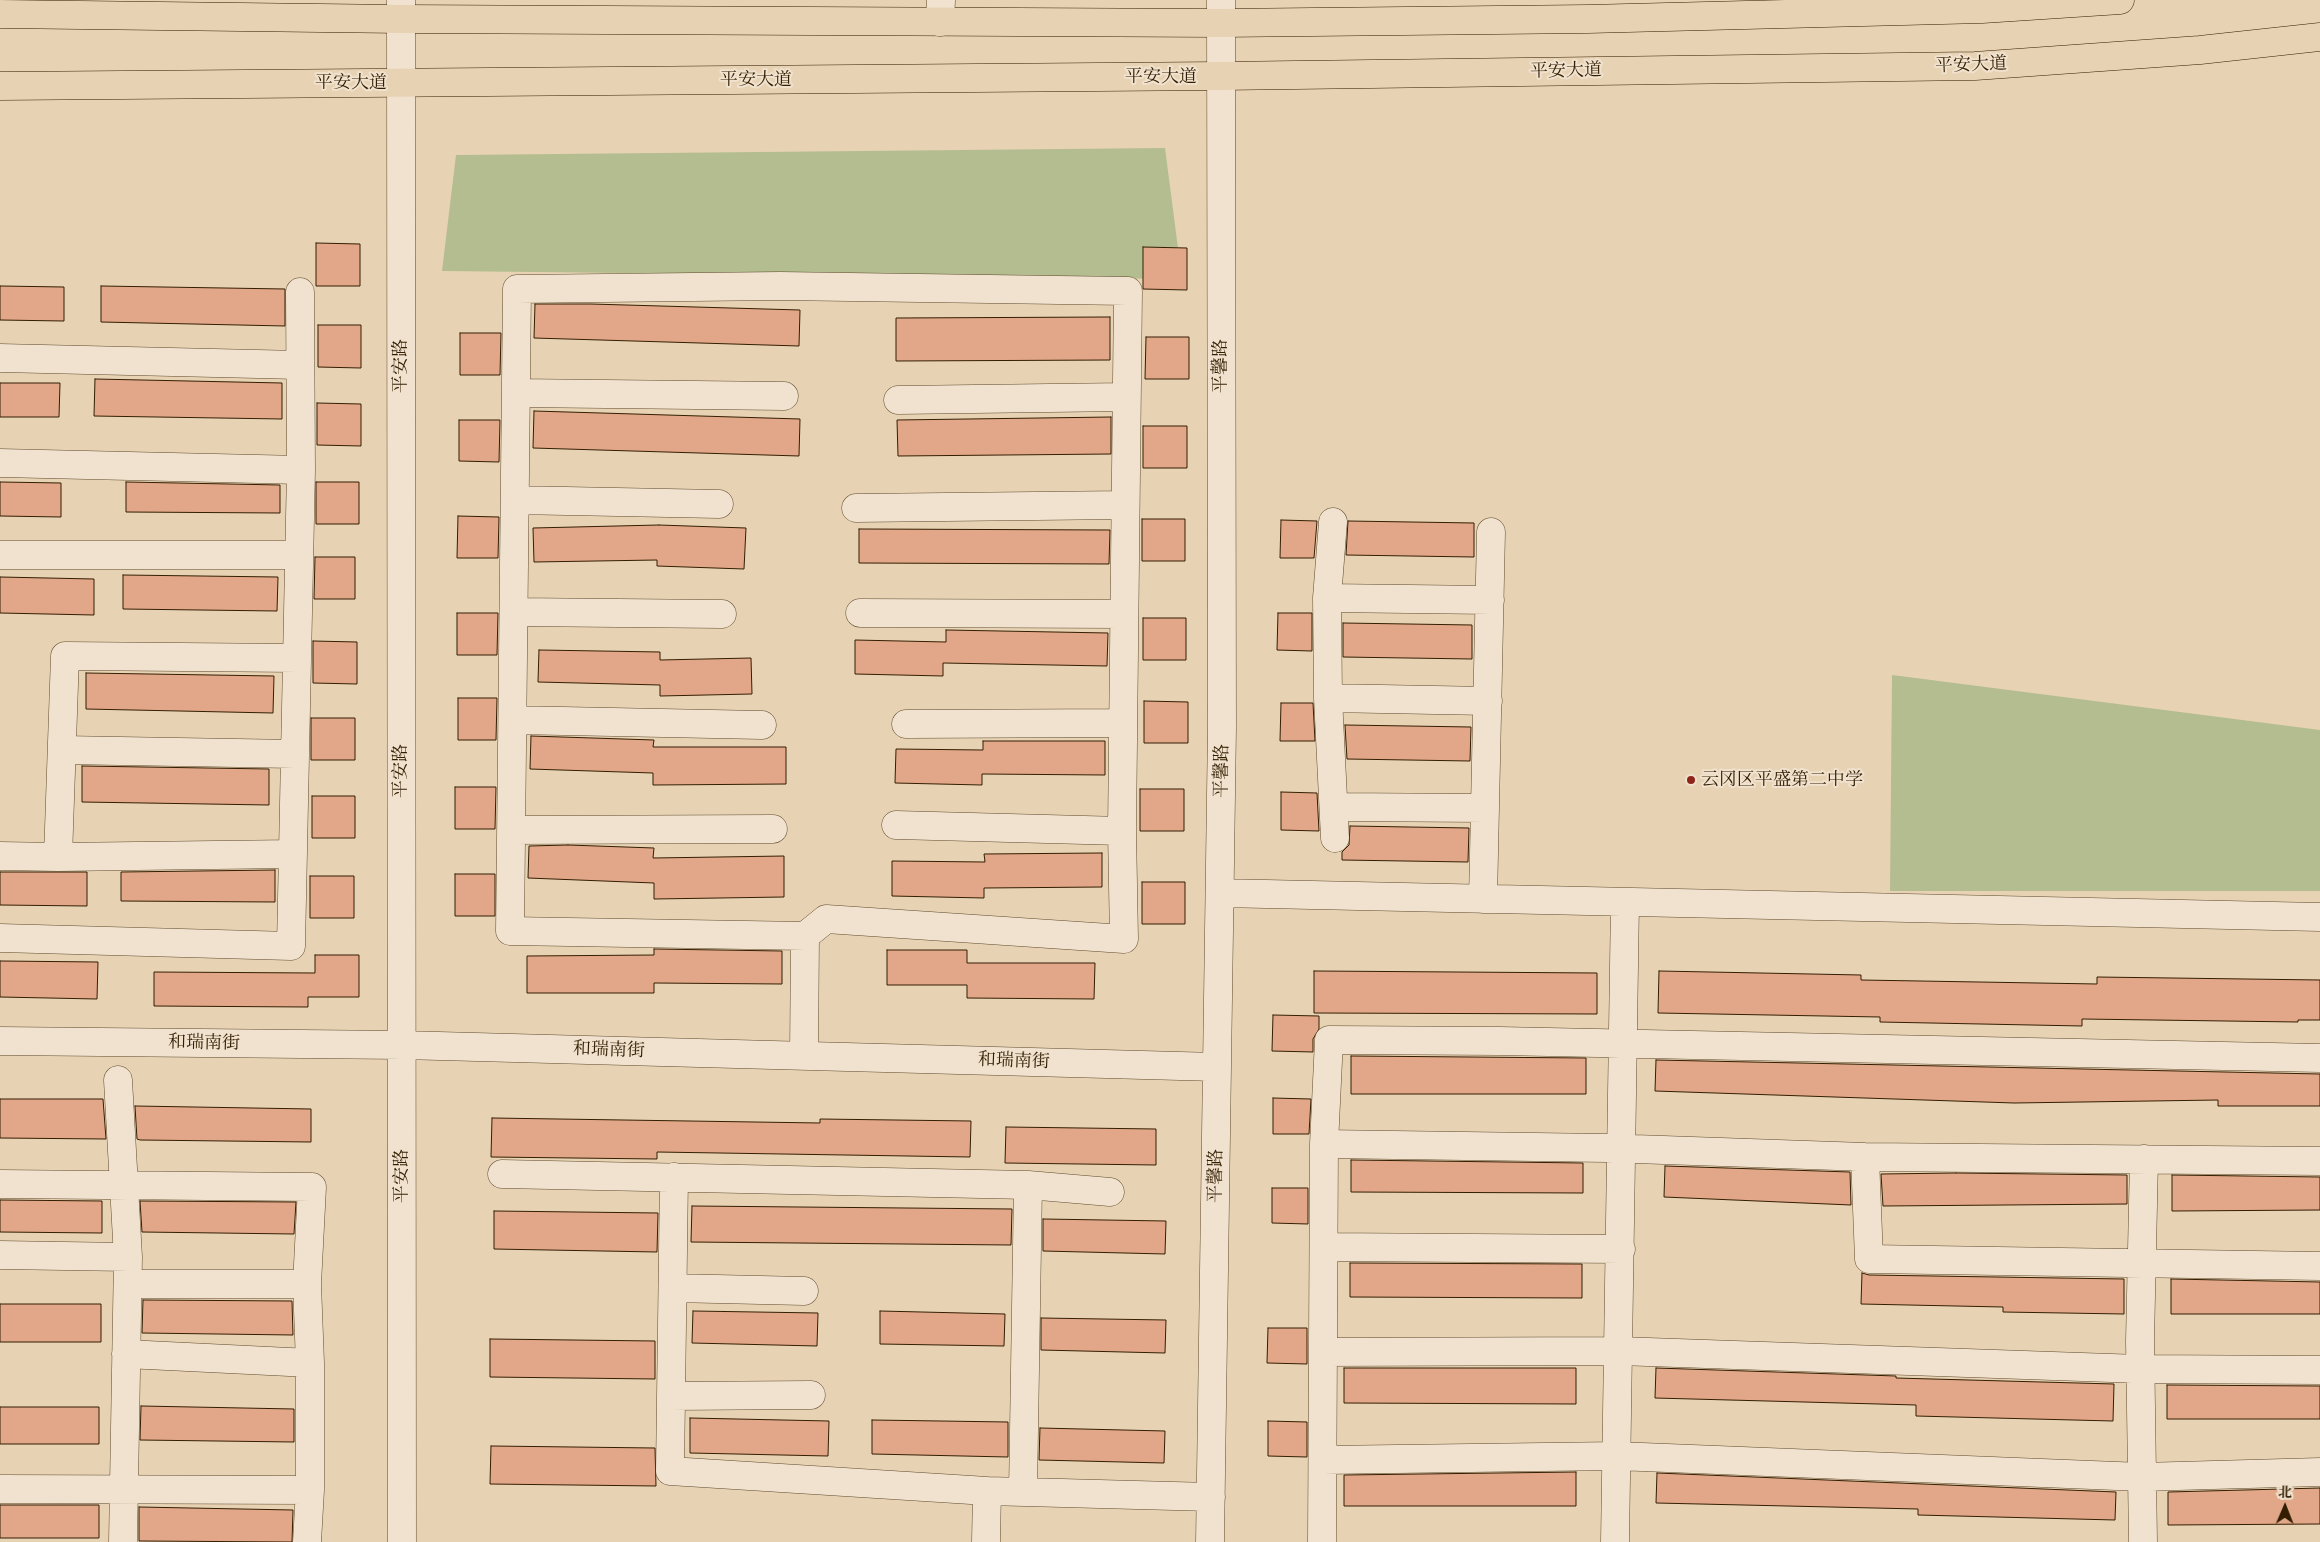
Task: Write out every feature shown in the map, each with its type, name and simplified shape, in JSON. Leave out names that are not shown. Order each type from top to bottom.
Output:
[{"type":"main road","points":[[0,14],[400,9],[1221,12],[1627,18],[1982,9],[2120,0]]},
{"type":"main road","name":"平安大道","points":[[0,86],[1220,76],[1975,66],[2200,50],[2320,37]]},
{"type":"street","name":"平安路","points":[[400,9],[402,1542]]},
{"type":"street","name":"平馨路","points":[[1210,1542],[1222,727],[1221,12]]},
{"type":"street","points":[[780,286],[1128,291],[1126,397],[1122,831],[1124,939],[826,919],[805,936],[510,931],[518,289],[780,286]]},
{"type":"street","points":[[0,938],[291,946],[301,470],[300,292]]},
{"type":"street","points":[[0,358],[300,365]]},
{"type":"street","points":[[516,393],[784,396]]},
{"type":"street","points":[[898,400],[1126,397]]},
{"type":"street","points":[[0,463],[301,470]]},
{"type":"street","points":[[515,500],[719,504]]},
{"type":"street","points":[[856,508],[1125,505]]},
{"type":"street","points":[[1333,522],[1327,598],[1328,698],[1335,838]]},
{"type":"street","points":[[1484,899],[1491,532]]},
{"type":"street","points":[[0,555],[299,555]]},
{"type":"street","points":[[1327,598],[1490,600]]},
{"type":"street","points":[[514,612],[722,614]]},
{"type":"street","points":[[860,613],[1124,614]]},
{"type":"street","points":[[58,857],[65,656],[297,658]]},
{"type":"street","points":[[1328,698],[1488,701]]},
{"type":"street","points":[[513,720],[762,725]]},
{"type":"street","points":[[906,724],[1123,723]]},
{"type":"street","points":[[62,750],[295,754]]},
{"type":"street","points":[[1334,807],[1485,808]]},
{"type":"street","points":[[896,825],[1122,831]]},
{"type":"street","points":[[511,830],[773,829]]},
{"type":"street","points":[[0,856],[293,854]]},
{"type":"street","points":[[1220,893],[2320,917]]},
{"type":"street","points":[[1616,1542],[1625,902]]},
{"type":"street","points":[[804,1056],[805,936]]},
{"type":"street","points":[[1322,1542],[1324,1144],[1329,1040],[2320,1058]]},
{"type":"street","name":"和瑞南街","points":[[0,1041],[402,1045],[1217,1067]]},
{"type":"street","points":[[118,1080],[128,1257],[123,1542]]},
{"type":"street","points":[[1324,1144],[1622,1148],[1865,1157],[2320,1162]]},
{"type":"street","points":[[1865,1157],[1869,1259],[2320,1266]]},
{"type":"street","points":[[2143,1542],[2140,1369],[2144,1159]]},
{"type":"street","points":[[502,1174],[1028,1185],[1110,1192]]},
{"type":"street","points":[[674,1177],[670,1471],[988,1491],[1211,1497]]},
{"type":"street","points":[[0,1184],[312,1186],[307,1284],[310,1363],[310,1490],[307,1542]]},
{"type":"street","points":[[1023,1492],[1028,1185]]},
{"type":"street","points":[[1324,1247],[1621,1249]]},
{"type":"street","points":[[0,1255],[128,1257]]},
{"type":"street","points":[[128,1284],[307,1284]]},
{"type":"street","points":[[673,1288],[804,1291]]},
{"type":"street","points":[[1323,1352],[1619,1351],[2140,1369],[2320,1370]]},
{"type":"street","points":[[126,1354],[310,1363]]},
{"type":"street","points":[[671,1396],[812,1395]]},
{"type":"street","points":[[1323,1460],[1617,1456],[2142,1477],[2320,1472]]},
{"type":"street","points":[[0,1488],[310,1490]]},
{"type":"street","points":[[986,1542],[988,1491]]},
{"type":"green space","points":[[1165,148],[1182,279],[442,271],[456,155]]},
{"type":"green space","points":[[1892,675],[2320,730],[2320,891],[1890,891]]},
{"type":"building","points":[[316,243],[360,244],[360,286],[316,286]]},
{"type":"building","points":[[1143,247],[1187,248],[1187,290],[1143,289]]},
{"type":"building","points":[[0,286],[64,287],[64,321],[0,320]]},
{"type":"building","points":[[101,286],[285,289],[285,326],[101,322]]},
{"type":"building","points":[[535,304],[800,310],[799,346],[534,338]]},
{"type":"building","points":[[1110,317],[1110,360],[896,361],[896,318]]},
{"type":"building","points":[[318,325],[361,325],[361,368],[318,367]]},
{"type":"building","points":[[460,333],[501,333],[500,375],[460,375]]},
{"type":"building","points":[[1146,337],[1189,337],[1189,379],[1145,379]]},
{"type":"building","points":[[95,379],[282,383],[282,419],[94,416]]},
{"type":"building","points":[[0,383],[60,383],[59,417],[0,417]]},
{"type":"building","points":[[317,403],[361,404],[361,446],[317,445]]},
{"type":"building","points":[[534,411],[800,419],[799,456],[533,448]]},
{"type":"building","points":[[1111,417],[1111,454],[898,456],[897,420]]},
{"type":"building","points":[[459,420],[500,420],[499,462],[459,461]]},
{"type":"building","points":[[1143,426],[1187,426],[1187,468],[1143,468]]},
{"type":"building","points":[[0,482],[61,483],[61,517],[0,516]]},
{"type":"building","points":[[126,482],[280,485],[280,513],[126,512]]},
{"type":"building","points":[[316,482],[359,482],[359,524],[316,524]]},
{"type":"building","points":[[458,516],[499,517],[498,558],[457,558]]},
{"type":"building","points":[[1142,519],[1185,519],[1185,561],[1142,561]]},
{"type":"building","points":[[1281,520],[1317,521],[1314,558],[1280,558]]},
{"type":"building","points":[[1348,521],[1474,523],[1474,557],[1346,555]]},
{"type":"building","points":[[659,525],[746,528],[744,569],[657,566],[657,560],[534,562],[533,528]]},
{"type":"building","points":[[859,529],[1110,530],[1109,564],[859,563]]},
{"type":"building","points":[[315,557],[355,557],[355,599],[314,599]]},
{"type":"building","points":[[123,575],[278,577],[277,611],[123,609]]},
{"type":"building","points":[[0,577],[94,579],[94,615],[0,613]]},
{"type":"building","points":[[457,613],[498,613],[497,655],[457,655]]},
{"type":"building","points":[[1278,613],[1312,613],[1312,651],[1277,650]]},
{"type":"building","points":[[1143,618],[1186,618],[1186,660],[1143,660]]},
{"type":"building","points":[[1343,623],[1472,625],[1472,659],[1343,657]]},
{"type":"building","points":[[946,630],[1108,633],[1107,666],[943,663],[943,676],[855,674],[855,640],[946,642]]},
{"type":"building","points":[[313,641],[357,642],[357,684],[313,683]]},
{"type":"building","points":[[539,650],[660,652],[660,660],[751,658],[752,694],[660,696],[660,685],[538,682]]},
{"type":"building","points":[[86,673],[274,676],[273,713],[86,709]]},
{"type":"building","points":[[458,698],[497,698],[496,740],[458,740]]},
{"type":"building","points":[[1144,701],[1188,702],[1188,743],[1144,743]]},
{"type":"building","points":[[1281,703],[1313,703],[1315,741],[1280,741]]},
{"type":"building","points":[[311,718],[355,718],[355,760],[311,760]]},
{"type":"building","points":[[1345,725],[1471,727],[1470,761],[1347,759]]},
{"type":"building","points":[[531,736],[654,740],[653,747],[786,747],[786,784],[653,785],[653,773],[530,769]]},
{"type":"building","points":[[983,741],[1105,741],[1105,775],[982,774],[982,785],[895,783],[896,749],[983,750]]},
{"type":"building","points":[[82,766],[269,769],[269,805],[82,802]]},
{"type":"building","points":[[455,787],[496,787],[495,829],[455,829]]},
{"type":"building","points":[[1140,789],[1184,789],[1184,831],[1140,831]]},
{"type":"building","points":[[1281,792],[1317,793],[1319,831],[1281,830]]},
{"type":"building","points":[[312,796],[355,796],[355,838],[312,838]]},
{"type":"building","points":[[1350,826],[1469,828],[1468,862],[1342,860],[1342,852],[1349,845]]},
{"type":"building","points":[[568,845],[654,848],[653,858],[784,856],[784,897],[654,899],[654,883],[528,878],[529,846]]},
{"type":"building","points":[[1102,853],[1102,887],[984,888],[984,898],[892,896],[892,861],[985,862],[984,854]]},
{"type":"building","points":[[275,870],[275,902],[121,901],[121,872]]},
{"type":"building","points":[[0,872],[87,872],[87,906],[0,905]]},
{"type":"building","points":[[455,874],[495,874],[495,916],[455,916]]},
{"type":"building","points":[[310,876],[354,876],[354,918],[310,918]]},
{"type":"building","points":[[1142,882],[1185,882],[1185,924],[1142,924]]},
{"type":"building","points":[[654,949],[782,951],[782,984],[654,983],[654,993],[527,993],[527,956],[654,955]]},
{"type":"building","points":[[887,950],[967,950],[967,963],[1095,963],[1094,999],[967,998],[967,985],[887,985]]},
{"type":"building","points":[[315,955],[359,955],[359,997],[308,997],[308,1007],[154,1006],[154,972],[315,973]]},
{"type":"building","points":[[0,961],[98,962],[97,999],[0,997]]},
{"type":"building","points":[[1314,971],[1597,973],[1597,1014],[1314,1013]]},
{"type":"building","points":[[1659,971],[1861,975],[1861,980],[2097,984],[2097,977],[2320,980],[2320,1020],[2298,1020],[2298,1022],[2082,1019],[2082,1026],[1880,1022],[1880,1017],[1658,1013]]},
{"type":"building","points":[[1273,1015],[1319,1016],[1319,1029],[1313,1039],[1313,1052],[1272,1051]]},
{"type":"building","points":[[1351,1056],[1586,1058],[1586,1094],[1351,1094]]},
{"type":"building","points":[[1656,1060],[2320,1074],[2320,1106],[2218,1106],[2218,1100],[2014,1103],[1655,1091]]},
{"type":"building","points":[[1273,1098],[1311,1099],[1309,1134],[1273,1134]]},
{"type":"building","points":[[0,1099],[103,1099],[106,1139],[0,1138]]},
{"type":"building","points":[[135,1106],[311,1109],[311,1142],[140,1140],[137,1139]]},
{"type":"building","points":[[492,1118],[820,1123],[820,1119],[971,1121],[970,1157],[657,1152],[657,1159],[491,1157]]},
{"type":"building","points":[[1006,1127],[1156,1129],[1156,1165],[1005,1163]]},
{"type":"building","points":[[1351,1160],[1583,1163],[1583,1193],[1351,1192]]},
{"type":"building","points":[[1665,1166],[1850,1172],[1851,1205],[1664,1197]]},
{"type":"building","points":[[1881,1174],[2127,1175],[2127,1204],[1883,1206]]},
{"type":"building","points":[[2172,1175],[2320,1177],[2320,1210],[2172,1211]]},
{"type":"building","points":[[1272,1188],[1308,1188],[1308,1224],[1272,1223]]},
{"type":"building","points":[[0,1200],[102,1201],[102,1233],[0,1232]]},
{"type":"building","points":[[140,1201],[296,1202],[294,1234],[142,1232]]},
{"type":"building","points":[[692,1206],[1012,1209],[1011,1245],[691,1242]]},
{"type":"building","points":[[494,1211],[658,1213],[657,1252],[494,1249]]},
{"type":"building","points":[[1043,1219],[1166,1221],[1165,1254],[1043,1251]]},
{"type":"building","points":[[1350,1263],[1582,1264],[1582,1298],[1350,1297]]},
{"type":"building","points":[[1862,1273],[1869,1275],[2124,1279],[2124,1314],[2003,1312],[2003,1307],[1861,1304]]},
{"type":"building","points":[[2171,1279],[2320,1282],[2320,1314],[2171,1314]]},
{"type":"building","points":[[143,1300],[292,1301],[293,1335],[142,1333]]},
{"type":"building","points":[[0,1304],[101,1304],[101,1342],[0,1342]]},
{"type":"building","points":[[693,1311],[818,1313],[817,1346],[692,1343]]},
{"type":"building","points":[[880,1311],[1005,1314],[1004,1346],[880,1344]]},
{"type":"building","points":[[1041,1318],[1166,1320],[1165,1353],[1041,1350]]},
{"type":"building","points":[[1268,1328],[1307,1328],[1307,1364],[1267,1363]]},
{"type":"building","points":[[490,1339],[655,1341],[655,1379],[490,1377]]},
{"type":"building","points":[[1344,1368],[1576,1368],[1576,1404],[1344,1403]]},
{"type":"building","points":[[1656,1368],[1896,1376],[1896,1378],[2114,1384],[2113,1421],[1916,1416],[1916,1405],[1655,1398]]},
{"type":"building","points":[[2167,1385],[2320,1386],[2320,1419],[2167,1419]]},
{"type":"building","points":[[141,1406],[294,1409],[294,1442],[140,1440]]},
{"type":"building","points":[[0,1407],[99,1407],[99,1444],[0,1444]]},
{"type":"building","points":[[690,1418],[829,1421],[828,1456],[690,1453]]},
{"type":"building","points":[[872,1420],[1008,1422],[1008,1457],[872,1454]]},
{"type":"building","points":[[1268,1421],[1307,1422],[1307,1457],[1268,1456]]},
{"type":"building","points":[[1040,1428],[1165,1431],[1164,1463],[1039,1460]]},
{"type":"building","points":[[491,1446],[655,1448],[656,1486],[490,1484]]},
{"type":"building","points":[[1576,1472],[1576,1506],[1344,1506],[1344,1475]]},
{"type":"building","points":[[1657,1473],[2116,1492],[2115,1520],[1918,1515],[1918,1509],[1656,1503]]},
{"type":"building","points":[[2320,1488],[2320,1524],[2168,1525],[2168,1492]]},
{"type":"building","points":[[0,1505],[99,1505],[99,1538],[0,1538]]},
{"type":"building","points":[[139,1507],[293,1510],[292,1542],[139,1541]]},
{"type":"place","name":"云冈区平盛第二中学","points":[[1691,780]]}]
